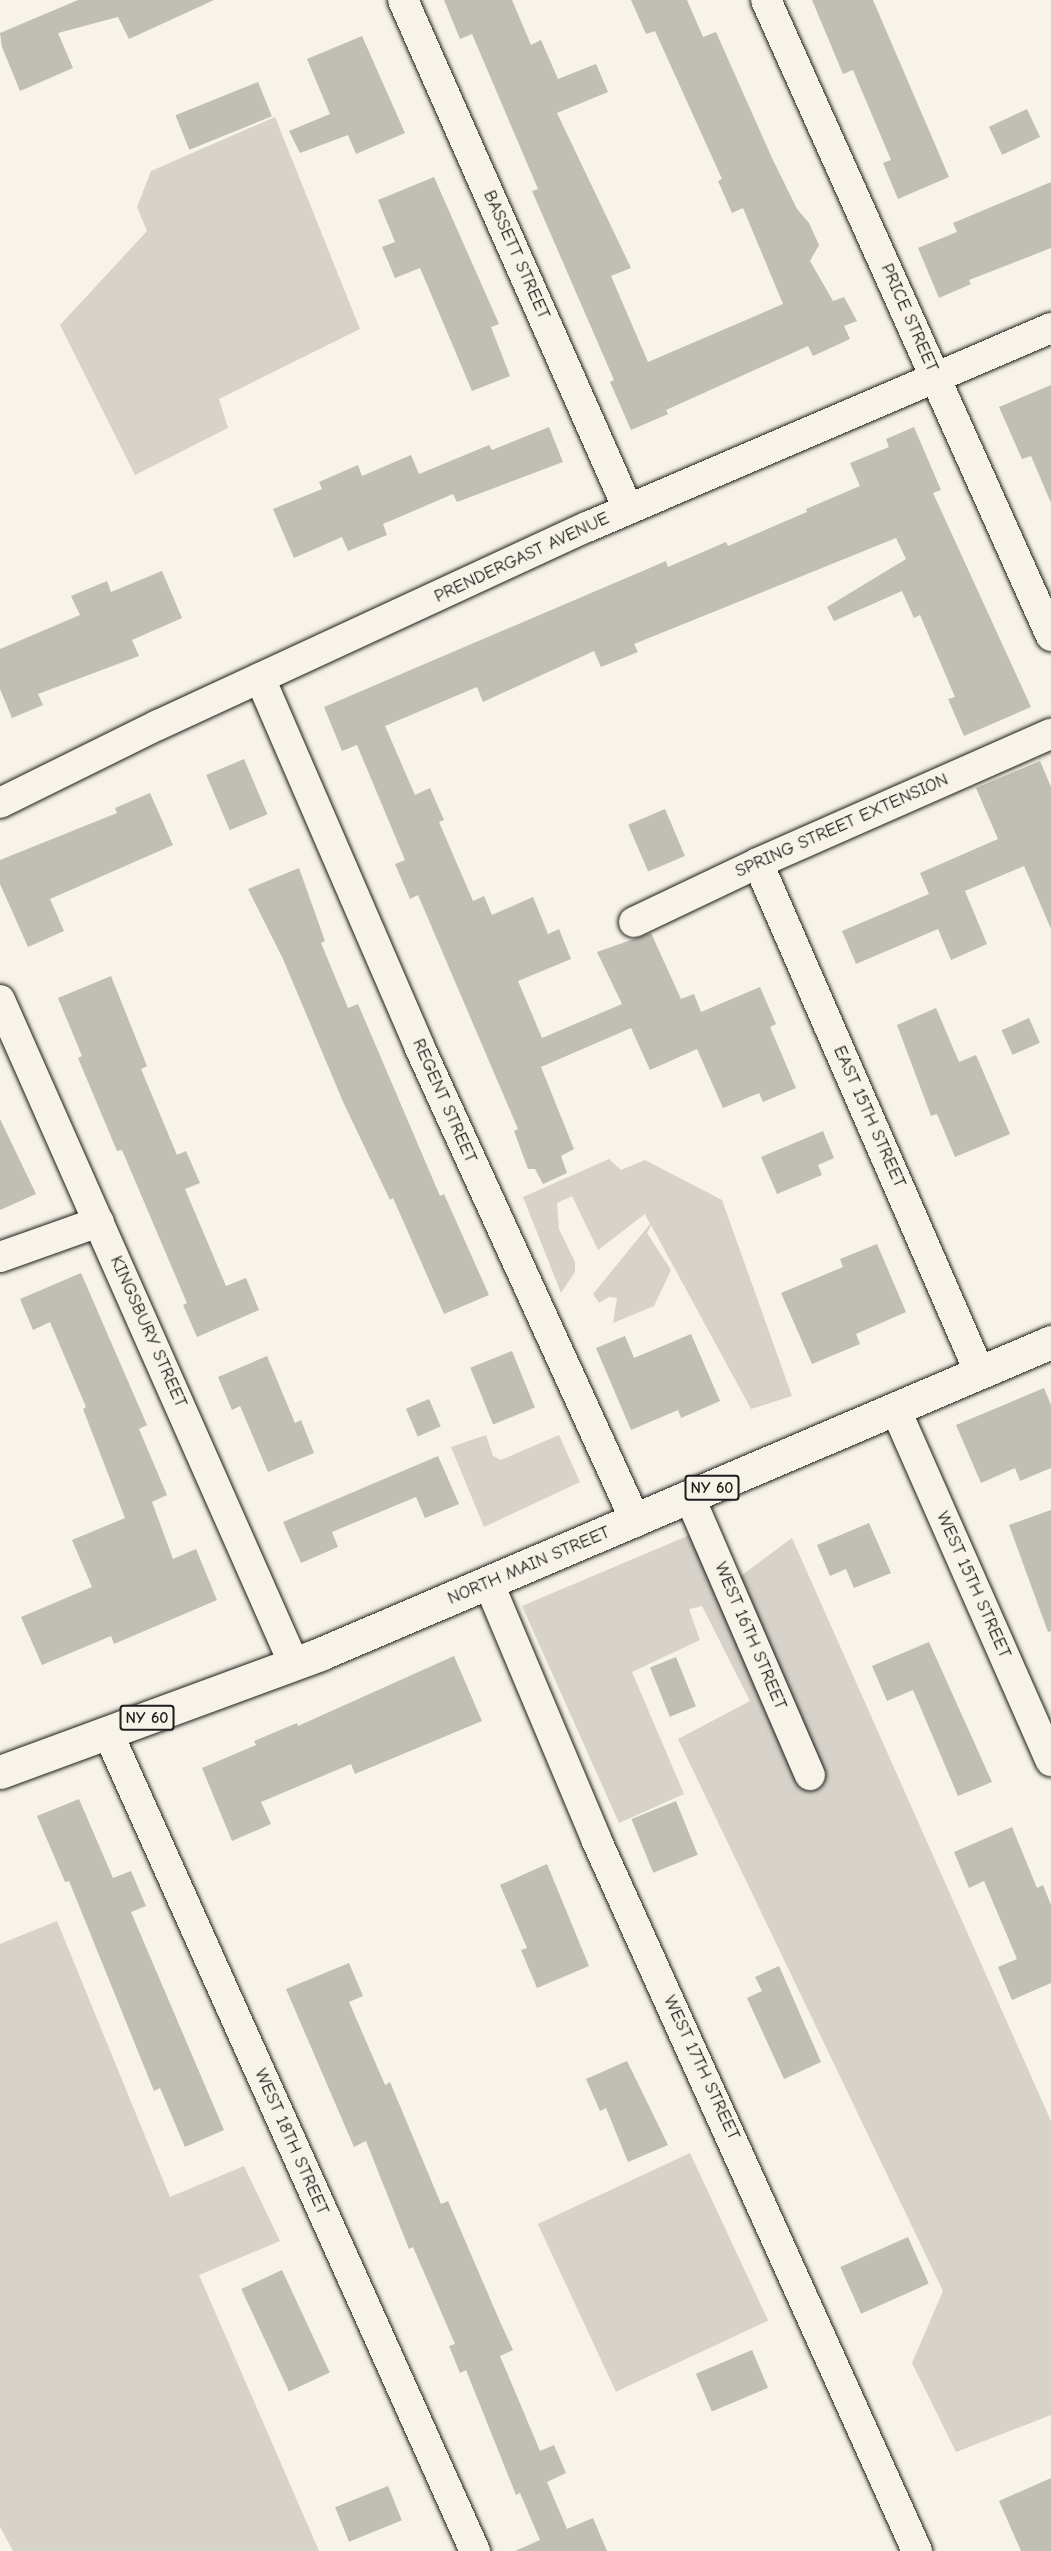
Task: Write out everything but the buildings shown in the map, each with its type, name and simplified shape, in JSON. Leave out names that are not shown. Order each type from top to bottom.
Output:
[{"type":"highway","name":"NORTH MAIN STREET","points":[[0,1772],[294,1664],[636,1522],[979,1371],[1051,1342]]},
{"type":"street","name":"BASSETT STREET","points":[[403,0],[628,509]]},
{"type":"street","name":"PRICE STREET","points":[[766,0],[1051,636]]},
{"type":"street","name":"PRENDERGAST AVENUE","points":[[0,802],[260,678],[628,509],[937,379],[1051,328]]},
{"type":"street","name":"REGENT STREET","points":[[260,678],[418,1046],[636,1522]]},
{"type":"street","name":"SPRING STREET EXTENSION","points":[[634,922],[758,863],[1051,734]]},
{"type":"street","name":"EAST 15TH STREET","points":[[758,863],[979,1371]]},
{"type":"street","name":"KINGSBURY STREET","points":[[0,1000],[294,1664]]},
{"type":"street","points":[[0,1257],[99,1222]]},
{"type":"street","name":"WEST 15TH STREET","points":[[895,1408],[1051,1761]]},
{"type":"street","name":"WEST 16TH STREET","points":[[690,1498],[810,1775]]},
{"type":"street","name":"WEST 17TH STREET","points":[[489,1584],[596,1839],[917,2551]]},
{"type":"street","name":"WEST 18TH STREET","points":[[108,1733],[475,2551]]},
{"type":"shaded area","points":[[275,117],[360,329],[219,399],[228,428],[135,475],[60,325],[147,231],[137,207],[151,171]]},
{"type":"shaded area","points":[[609,1159],[621,1170],[645,1160],[722,1200],[792,1396],[751,1409],[651,1225],[647,1233],[671,1270],[654,1306],[613,1323],[617,1298],[609,1297],[599,1303],[593,1294],[650,1224],[645,1214],[598,1250],[572,1196],[557,1203],[559,1229],[575,1262],[575,1272],[561,1293],[523,1197]]},
{"type":"shaded area","points":[[486,1435],[493,1456],[501,1460],[559,1435],[580,1482],[484,1527],[451,1447]]},
{"type":"shaded area","points":[[692,1534],[722,1590],[792,1538],[1051,2121],[1051,2415],[956,2452],[912,2363],[943,2291],[678,1739],[750,1701],[702,1606],[689,1609],[700,1640],[632,1672],[684,1794],[619,1823],[522,1606]]},
{"type":"shaded area","points":[[57,1921],[170,2197],[244,2166],[280,2241],[199,2275],[319,2551],[13,2551],[0,2527],[0,1944]]},
{"type":"shaded area","points":[[690,2153],[768,2321],[616,2392],[538,2224]]}]
